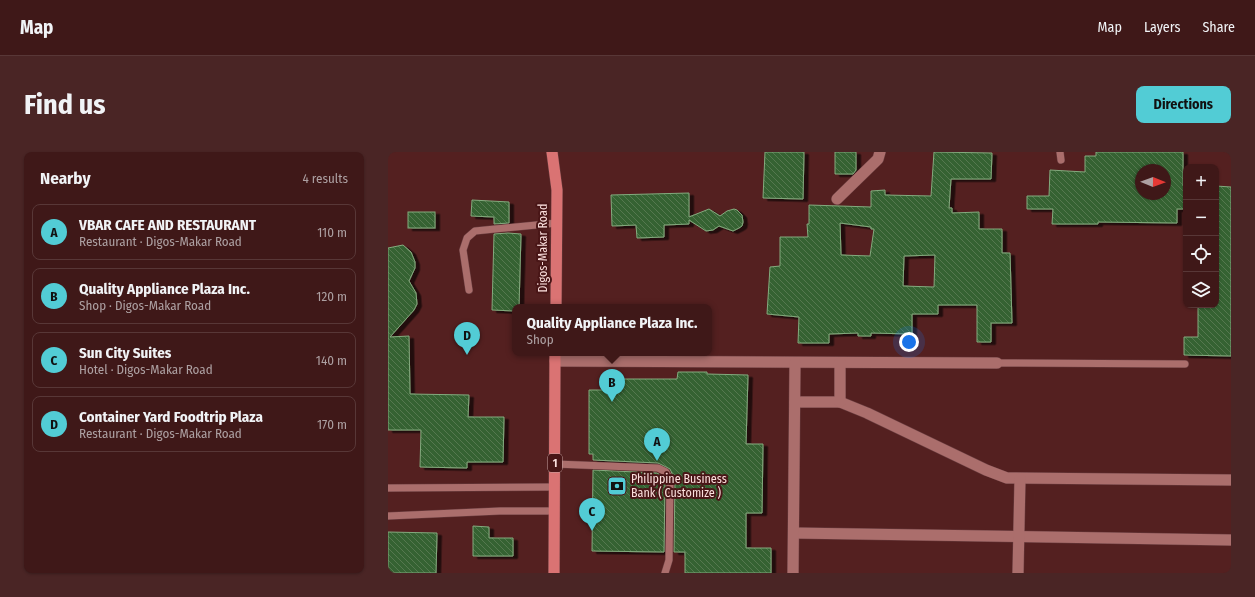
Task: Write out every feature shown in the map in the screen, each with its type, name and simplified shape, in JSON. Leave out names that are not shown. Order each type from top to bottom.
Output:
[{"type":"main road","name":"Digos-Makar Road","points":[[552,152],[557,190]]},
{"type":"main road","name":"Digos-Makar Road","points":[[556,304],[557,190],[561,152]]},
{"type":"main road","name":"1","points":[[554,573],[555,357]]},
{"type":"street","points":[[837,199],[878,159],[880,152]]},
{"type":"street","points":[[555,357],[796,363],[997,363]]},
{"type":"street","points":[[793,573],[796,363]]},
{"type":"street","points":[[840,363],[840,402]]},
{"type":"street","points":[[795,402],[840,402],[867,413],[986,470],[1007,478],[1231,480]]},
{"type":"street","points":[[1018,573],[1020,479]]},
{"type":"street","points":[[794,533],[1231,540]]},
{"type":"lane","points":[[1060,152],[1061,160]]},
{"type":"lane","points":[[468,290],[462,250],[467,238],[475,231],[557,223]]},
{"type":"lane","points":[[997,363],[1185,364]]},
{"type":"lane","points":[[555,464],[658,468],[666,472],[670,480],[669,560],[666,573]]},
{"type":"lane","points":[[388,488],[555,487]]},
{"type":"lane","points":[[388,516],[500,511],[554,512]]},
{"type":"building","points":[[765,152],[804,152],[803,199],[763,198]]},
{"type":"building","points":[[835,152],[856,152],[856,170],[853,174],[835,174]]},
{"type":"building","points":[[934,152],[992,153],[991,179],[951,179],[949,208],[952,208],[952,213],[979,212],[979,229],[1002,229],[1002,253],[1010,253],[1012,323],[991,323],[991,342],[977,342],[977,305],[938,305],[938,314],[912,314],[912,334],[871,333],[871,336],[858,336],[858,333],[829,334],[829,343],[798,343],[799,317],[767,314],[770,267],[780,266],[780,237],[808,237],[807,224],[809,224],[809,205],[871,207],[871,191],[885,190],[885,195],[931,196]],"holes":[[[840,223],[871,227],[871,229],[874,229],[870,256],[841,255]],[[935,255],[934,287],[903,286],[904,256]]]},
{"type":"building","points":[[1096,152],[1183,152],[1183,209],[1177,209],[1177,223],[1098,222],[1098,224],[1052,224],[1053,209],[1027,209],[1027,196],[1049,196],[1050,170],[1085,172],[1085,156],[1096,156]]},
{"type":"building","points":[[1219,186],[1231,187],[1231,356],[1184,355],[1184,337],[1198,337],[1198,308],[1219,308]]},
{"type":"building","points":[[689,193],[689,217],[709,209],[720,216],[727,211],[734,209],[742,215],[742,226],[733,231],[719,226],[713,230],[706,231],[689,220],[689,224],[664,225],[664,237],[637,238],[636,225],[612,226],[611,195]]},
{"type":"building","points":[[472,200],[509,202],[509,223],[494,224],[494,217],[471,216]]},
{"type":"building","points":[[408,212],[435,212],[435,228],[408,228]]},
{"type":"building","points":[[494,234],[521,234],[519,304],[512,304],[512,311],[492,310]]},
{"type":"building","points":[[403,245],[411,252],[415,262],[415,268],[409,281],[416,293],[417,304],[414,310],[390,337],[409,336],[410,394],[469,395],[468,417],[504,417],[503,462],[467,462],[467,468],[420,467],[421,430],[388,430],[388,248]]},
{"type":"building","points":[[678,372],[707,372],[707,374],[748,375],[746,444],[763,444],[762,513],[746,513],[746,548],[771,548],[771,573],[685,573],[685,552],[674,552],[675,480],[670,469],[658,463],[593,460],[593,454],[589,454],[589,390],[619,390],[620,379],[677,379]]},
{"type":"building","points":[[593,470],[657,473],[662,476],[665,481],[664,552],[592,551]]},
{"type":"building","points":[[473,526],[489,527],[489,538],[513,538],[513,556],[473,556]]},
{"type":"building","points":[[388,532],[437,533],[436,573],[388,573]]},
{"type":"place","name":"Container Yard Foodtrip Plaza","points":[[467,355]]},
{"type":"place","name":"Quality Appliance Plaza Inc.","points":[[612,402]]},
{"type":"place","name":"VBAR CAFE AND RESTAURANT","points":[[657,461]]},
{"type":"place","name":"Philippine Business Bank ( Customize )","points":[[617,486]]},
{"type":"place","name":"Sun City Suites","points":[[592,531]]}]
